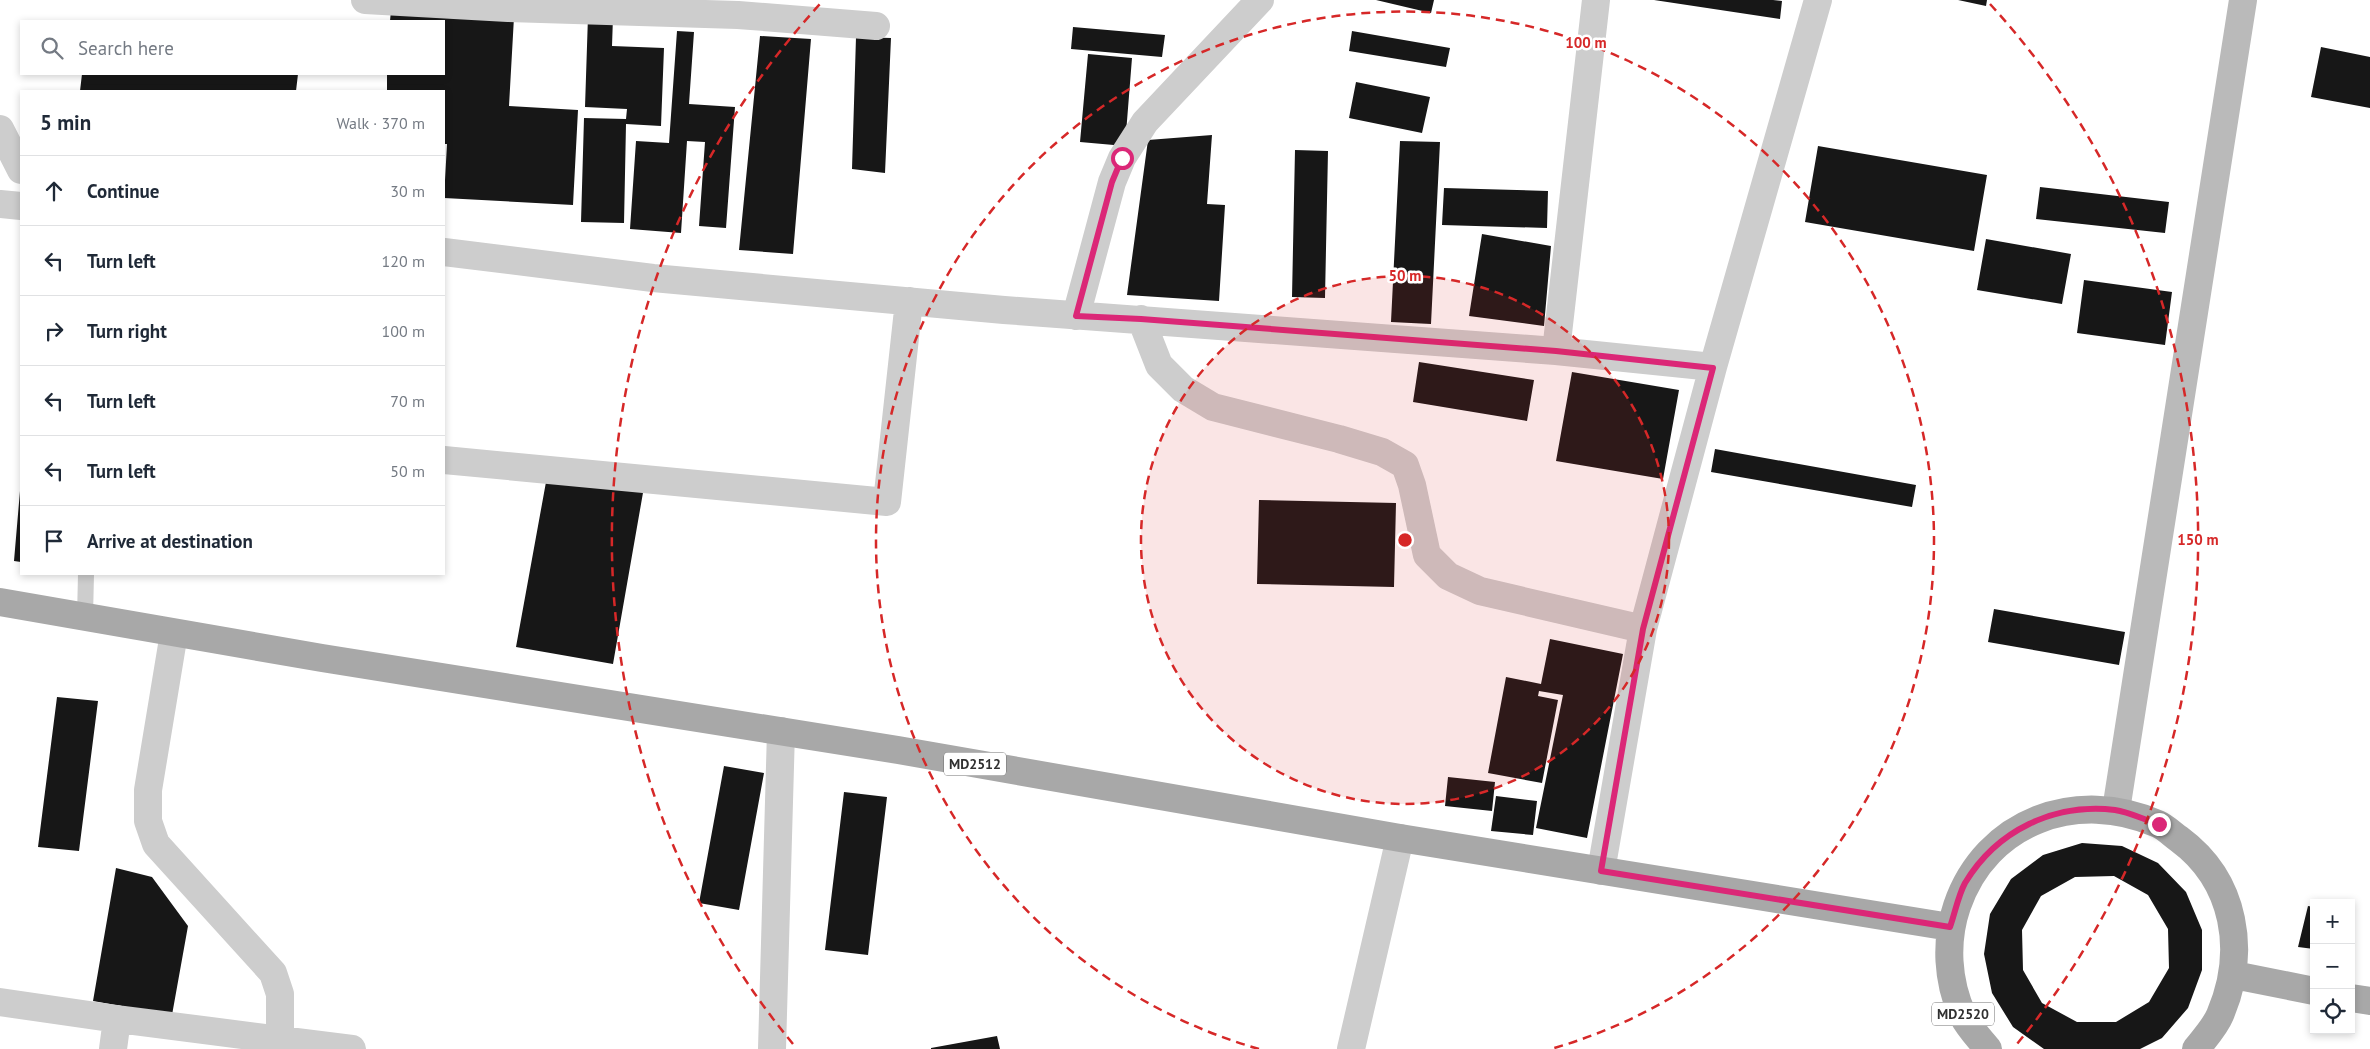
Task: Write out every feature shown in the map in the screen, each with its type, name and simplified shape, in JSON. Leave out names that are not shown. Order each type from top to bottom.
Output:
[{"type":"main road","points":[[2116,810],[2243,0]]},
{"type":"main road","name":"MD2512","points":[[0,602],[174,633],[781,731],[1400,838],[1950,927]]},
{"type":"main road","name":"MD2520","points":[[1988,1049],[1964,1016],[1950,972],[1950,927],[1965,884],[1992,848],[2028,823],[2071,810],[2116,810],[2159,824],[2195,851],[2221,888],[2234,931],[2234,976],[2220,1017],[2196,1049]]},
{"type":"main road","points":[[2234,976],[2310,990]]},
{"type":"main road","points":[[2355,999],[2370,1001]]},
{"type":"street","points":[[366,0],[508,8],[738,15],[876,26]]},
{"type":"street","points":[[1076,316],[1112,182],[1122,158],[1145,122],[1260,0]]},
{"type":"street","points":[[1556,351],[1596,0]]},
{"type":"street","points":[[1601,871],[1643,629],[1713,368],[1818,0]]},
{"type":"street","points":[[0,129],[20,168]]},
{"type":"street","points":[[0,204],[20,206]]},
{"type":"street","points":[[445,252],[653,278],[1076,316],[1141,319],[1556,351],[1713,368]]},
{"type":"street","points":[[445,460],[886,502],[909,301]]},
{"type":"street","points":[[1141,319],[1159,364],[1183,389],[1213,407],[1339,439],[1382,452],[1405,465],[1412,485],[1428,555],[1448,576],[1480,591],[1643,629]]},
{"type":"street","points":[[174,633],[148,790],[148,821],[156,844],[272,973],[280,994],[280,1040]]},
{"type":"street","points":[[772,1049],[781,731]]},
{"type":"street","points":[[1351,1049],[1400,838]]},
{"type":"street","points":[[0,1002],[352,1049]]},
{"type":"street","points":[[113,1049],[117,1019]]},
{"type":"lane","points":[[85,617],[86,575]]},
{"type":"building","points":[[1376,0],[1434,0],[1431,13]]},
{"type":"building","points":[[1654,0],[1773,0],[1782,1],[1780,19]]},
{"type":"building","points":[[1958,0],[1987,0],[1986,6]]},
{"type":"building","points":[[391,10],[514,17],[509,106],[578,110],[573,205],[445,198],[447,144],[445,144],[445,90],[387,90],[387,75],[445,75],[445,20],[390,20]]},
{"type":"building","points":[[588,16],[613,17],[612,46],[664,48],[661,126],[626,124],[624,223],[581,222],[584,118],[626,119],[627,109],[585,107]]},
{"type":"building","points":[[1073,27],[1165,35],[1162,57],[1071,49]]},
{"type":"building","points":[[677,31],[694,32],[689,104],[735,107],[726,228],[699,226],[705,142],[687,141],[681,233],[630,229],[636,141],[669,143]]},
{"type":"building","points":[[1352,31],[1450,48],[1446,67],[1349,51]]},
{"type":"building","points":[[760,36],[811,39],[793,254],[739,250]]},
{"type":"building","points":[[856,37],[891,38],[885,173],[852,169]]},
{"type":"building","points":[[2321,47],[2370,57],[2370,108],[2311,97]]},
{"type":"building","points":[[1088,54],[1132,58],[1125,146],[1080,142]]},
{"type":"building","points":[[82,75],[298,75],[296,90],[80,90]]},
{"type":"building","points":[[1356,82],[1430,97],[1422,133],[1349,118]]},
{"type":"building","points":[[1212,135],[1207,204],[1225,205],[1219,301],[1127,295],[1148,140]]},
{"type":"building","points":[[1400,141],[1440,142],[1431,324],[1391,322]]},
{"type":"building","points":[[1818,146],[1987,175],[1974,251],[1805,222]]},
{"type":"building","points":[[1295,150],[1328,151],[1325,298],[1292,297]]},
{"type":"building","points":[[2040,187],[2169,202],[2165,233],[2036,219]]},
{"type":"building","points":[[1444,188],[1548,191],[1547,228],[1442,225]]},
{"type":"building","points":[[1482,234],[1551,246],[1544,326],[1469,316]]},
{"type":"building","points":[[1986,239],[2071,254],[2062,304],[1977,290]]},
{"type":"building","points":[[2084,280],[2172,292],[2165,345],[2077,333]]},
{"type":"building","points":[[1419,362],[1534,380],[1527,421],[1413,402]]},
{"type":"building","points":[[1572,372],[1679,390],[1663,479],[1556,461]]},
{"type":"building","points":[[1715,449],[1916,485],[1912,507],[1711,472]]},
{"type":"building","points":[[548,471],[644,487],[613,664],[516,647]]},
{"type":"building","points":[[20,491],[20,562],[14,561]]},
{"type":"building","points":[[1259,500],[1396,503],[1394,587],[1257,584]]},
{"type":"building","points":[[1994,609],[2125,632],[2119,665],[1988,642]]},
{"type":"building","points":[[1550,639],[1623,654],[1587,838],[1536,828],[1563,695],[1539,691],[1538,696],[1558,700],[1542,783],[1488,773],[1506,677],[1541,684]]},
{"type":"building","points":[[57,697],[98,701],[79,851],[38,847]]},
{"type":"building","points":[[724,766],[764,773],[739,910],[699,903]]},
{"type":"building","points":[[1448,777],[1495,782],[1492,811],[1445,806]]},
{"type":"building","points":[[844,792],[887,797],[868,955],[825,950]]},
{"type":"building","points":[[1496,796],[1537,801],[1533,835],[1491,831]]},
{"type":"building","points":[[2082,843],[2122,846],[2158,863],[2186,892],[2202,930],[2202,970],[2188,1008],[2162,1038],[2140,1049],[2044,1049],[2013,1027],[1992,993],[1984,954],[1990,914],[2011,879],[2043,855]],"holes":[[[2114,876],[2148,895],[2168,929],[2169,968],[2149,1002],[2116,1022],[2077,1022],[2042,1003],[2023,970],[2022,930],[2041,896],[2075,877]]]},
{"type":"building","points":[[116,868],[152,877],[188,926],[172,1015],[93,1001]]},
{"type":"building","points":[[2308,906],[2310,906],[2310,948],[2298,947]]},
{"type":"building","points":[[997,1036],[1000,1049],[931,1049],[931,1048]]},
{"type":"route","points":[[1122,158],[1112,182],[1076,316],[1141,319],[1556,351],[1713,368],[1643,629],[1601,871],[1950,927],[1965,884],[1992,848],[2028,823],[2071,810],[2116,810],[2159,824]]}]
